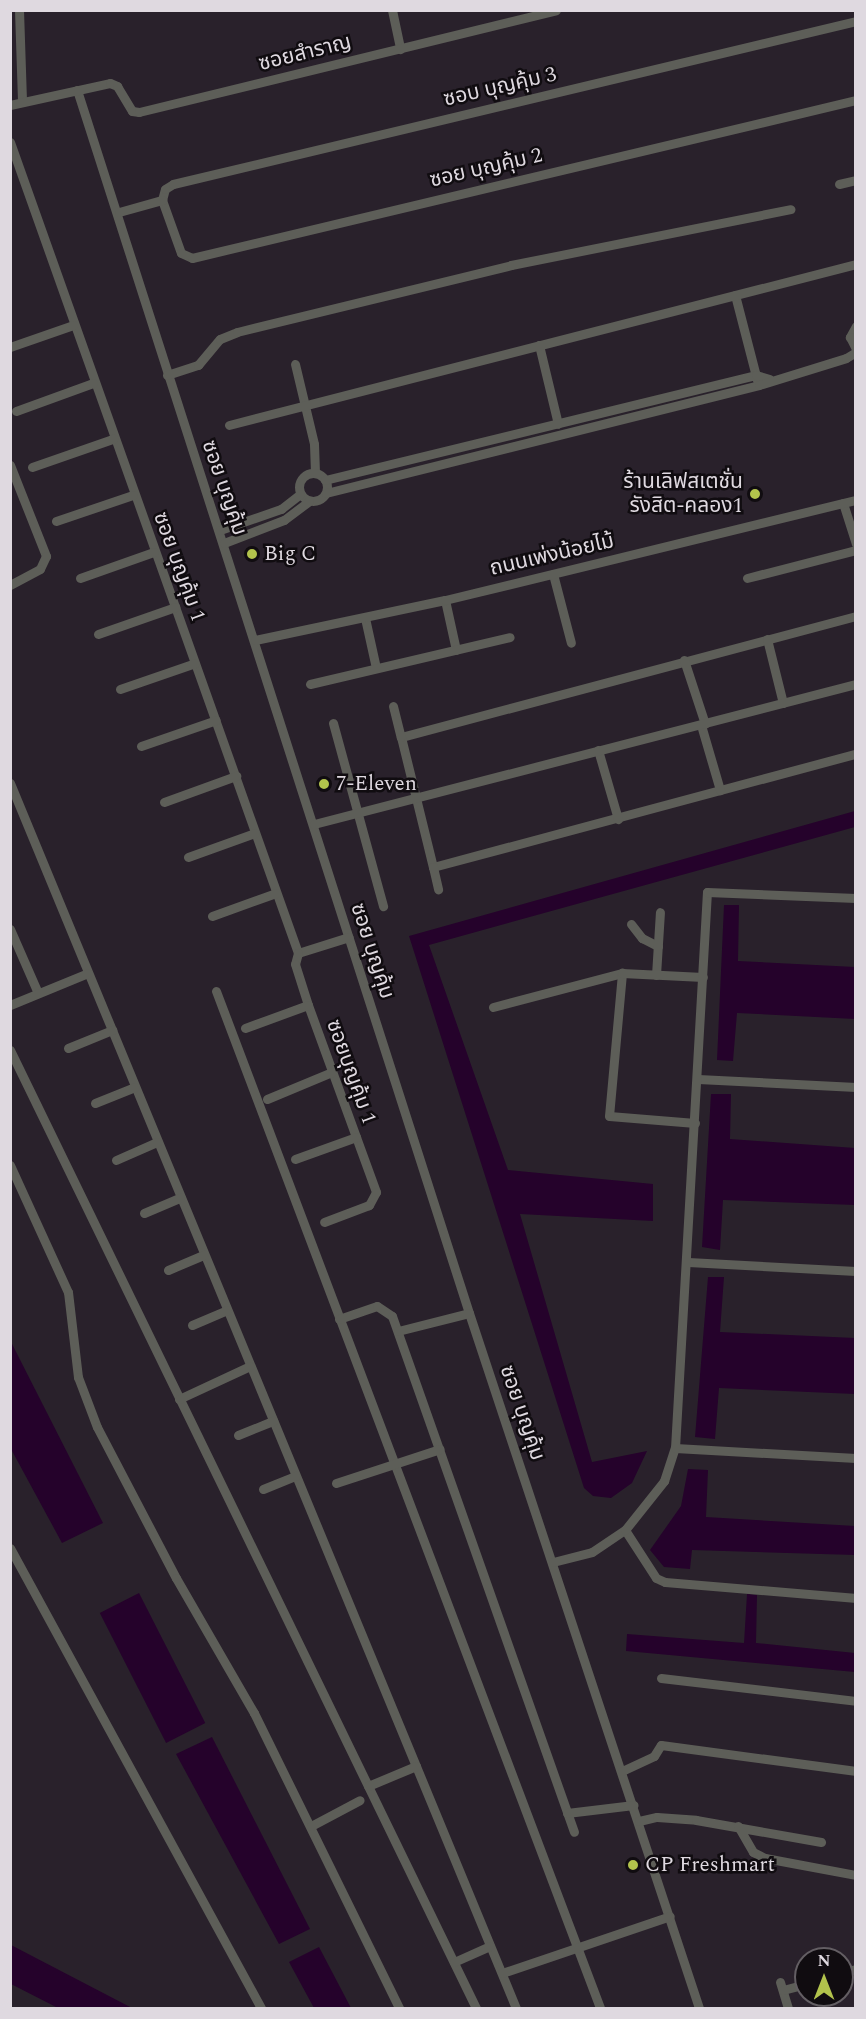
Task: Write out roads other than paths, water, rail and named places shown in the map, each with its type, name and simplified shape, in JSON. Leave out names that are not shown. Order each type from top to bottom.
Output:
[{"type":"street","points":[[392,10],[400,48]]},
{"type":"street","name":"ซอยสำราญ","points":[[77,90],[115,84],[132,111],[140,112],[556,10]]},
{"type":"street","points":[[16,15],[22,102]]},
{"type":"street","name":"ซอบ บุญคุ้ม 3","points":[[162,200],[165,189],[173,184],[855,21]]},
{"type":"street","points":[[10,105],[77,90]]},
{"type":"street","name":"ซอย บุญคุ้ม","points":[[77,90],[119,212],[167,375],[224,543],[469,1313],[634,1805],[699,2008]]},
{"type":"street","name":"ซอย บุญคุ้ม 2","points":[[162,200],[183,256],[192,258],[855,100]]},
{"type":"street","name":"ซอย บุญคุ้ม 1","points":[[10,142],[93,383],[298,953]]},
{"type":"street","points":[[838,184],[855,180]]},
{"type":"street","points":[[119,212],[162,200]]},
{"type":"street","points":[[167,375],[198,365],[220,339],[237,332],[511,265],[790,209]]},
{"type":"street","points":[[229,425],[855,264]]},
{"type":"street","points":[[735,295],[757,380]]},
{"type":"street","points":[[10,348],[73,325]]},
{"type":"street","points":[[315,473],[325,480],[558,424],[757,380],[769,380],[846,358],[855,351],[850,338],[855,326]]},
{"type":"street","points":[[539,345],[558,424]]},
{"type":"street","points":[[295,364],[314,444],[315,473]]},
{"type":"street","points":[[224,543],[285,520],[309,501],[321,499],[326,493],[757,380]]},
{"type":"street","points":[[16,411],[93,383]]},
{"type":"street","points":[[32,467],[113,439]]},
{"type":"street","points":[[10,465],[46,561],[10,585]]},
{"type":"street","points":[[220,531],[281,509],[300,494],[302,477],[315,473]]},
{"type":"street","points":[[325,480],[326,493]]},
{"type":"street","points":[[300,494],[309,501]]},
{"type":"street","points":[[56,521],[133,495]]},
{"type":"street","name":"ถนนเพ่งน้อยไม้","points":[[255,640],[445,600],[855,500]]},
{"type":"street","points":[[843,503],[855,543]]},
{"type":"street","points":[[747,578],[855,550]]},
{"type":"street","points":[[80,578],[154,552]]},
{"type":"street","points":[[554,574],[571,644]]},
{"type":"street","points":[[445,600],[456,650]]},
{"type":"street","points":[[98,634],[175,607]]},
{"type":"street","points":[[401,737],[855,616]]},
{"type":"street","points":[[365,618],[376,668]]},
{"type":"street","points":[[310,684],[510,637]]},
{"type":"street","points":[[767,639],[783,703]]},
{"type":"street","points":[[684,660],[720,790]]},
{"type":"street","points":[[120,689],[195,663]]},
{"type":"street","points":[[314,824],[356,811],[703,725],[855,684]]},
{"type":"street","points":[[393,706],[438,889]]},
{"type":"street","points":[[141,746],[216,720]]},
{"type":"street","points":[[333,723],[383,906]]},
{"type":"street","points":[[598,750],[618,819]]},
{"type":"street","points":[[433,867],[855,754]]},
{"type":"street","points":[[164,802],[236,776]]},
{"type":"street","points":[[10,783],[516,2008]]},
{"type":"street","points":[[188,857],[255,833]]},
{"type":"street","points":[[553,1562],[592,1551],[625,1530],[664,1481],[675,1448],[709,890],[855,898]]},
{"type":"street","points":[[212,916],[276,893]]},
{"type":"street","points":[[656,975],[660,912]]},
{"type":"street","points":[[631,924],[642,938],[658,946]]},
{"type":"street","points":[[10,929],[38,993]]},
{"type":"street","points":[[298,953],[349,937]]},
{"type":"street","name":"ซอยบุญคุ้ม 1","points":[[298,953],[295,964],[308,1005],[376,1192],[369,1205],[324,1222]]},
{"type":"street","points":[[10,1005],[88,973]]},
{"type":"street","points":[[493,1007],[622,973],[703,977]]},
{"type":"street","points":[[622,973],[609,1116],[695,1123]]},
{"type":"street","points":[[216,991],[600,2008]]},
{"type":"street","points":[[245,1028],[308,1005]]},
{"type":"street","points":[[68,1048],[112,1030]]},
{"type":"street","points":[[10,1050],[476,2008]]},
{"type":"street","points":[[267,1099],[332,1072]]},
{"type":"street","points":[[698,1079],[855,1087]]},
{"type":"street","points":[[96,1103],[135,1087]]},
{"type":"street","points":[[295,1158],[356,1137]]},
{"type":"street","points":[[116,1160],[157,1142]]},
{"type":"street","points":[[10,1164],[68,1292],[82,1395],[113,1461],[254,1713],[399,2008]]},
{"type":"street","points":[[144,1214],[180,1198]]},
{"type":"street","points":[[168,1270],[204,1256]]},
{"type":"street","points":[[688,1262],[855,1271]]},
{"type":"street","points":[[339,1319],[369,1307],[383,1307],[398,1331],[574,1832]]},
{"type":"street","points":[[192,1325],[227,1310]]},
{"type":"street","points":[[398,1331],[469,1313]]},
{"type":"street","points":[[179,1398],[250,1366]]},
{"type":"street","points":[[238,1435],[273,1421]]},
{"type":"street","points":[[675,1448],[855,1458]]},
{"type":"street","points":[[336,1483],[394,1467],[440,1449]]},
{"type":"street","points":[[263,1489],[296,1476]]},
{"type":"street","points":[[625,1530],[656,1578],[747,1590],[855,1598]]},
{"type":"street","points":[[10,1548],[261,2008]]},
{"type":"street","points":[[660,1678],[855,1701]]},
{"type":"street","points":[[622,1771],[654,1756],[661,1744],[855,1771]]},
{"type":"street","points":[[368,1786],[416,1766]]},
{"type":"street","points":[[311,1826],[360,1800]]},
{"type":"street","points":[[567,1813],[634,1805]]},
{"type":"street","points":[[639,1821],[675,1817],[821,1842]]},
{"type":"street","points":[[738,1826],[753,1852],[765,1858],[855,1875]]},
{"type":"street","points":[[502,1973],[670,1916]]},
{"type":"street","points":[[454,1962],[490,1946]]},
{"type":"street","points":[[788,2008],[781,1986],[794,1985]]},
{"type":"place","name":"ร้านเลิฟสเตชั่น รังสิต-คลอง1","points":[[755,494]]},
{"type":"place","name":"Big C","points":[[252,554]]},
{"type":"place","name":"7-Eleven","points":[[324,784]]},
{"type":"place","name":"CP Freshmart","points":[[633,1865]]}]
